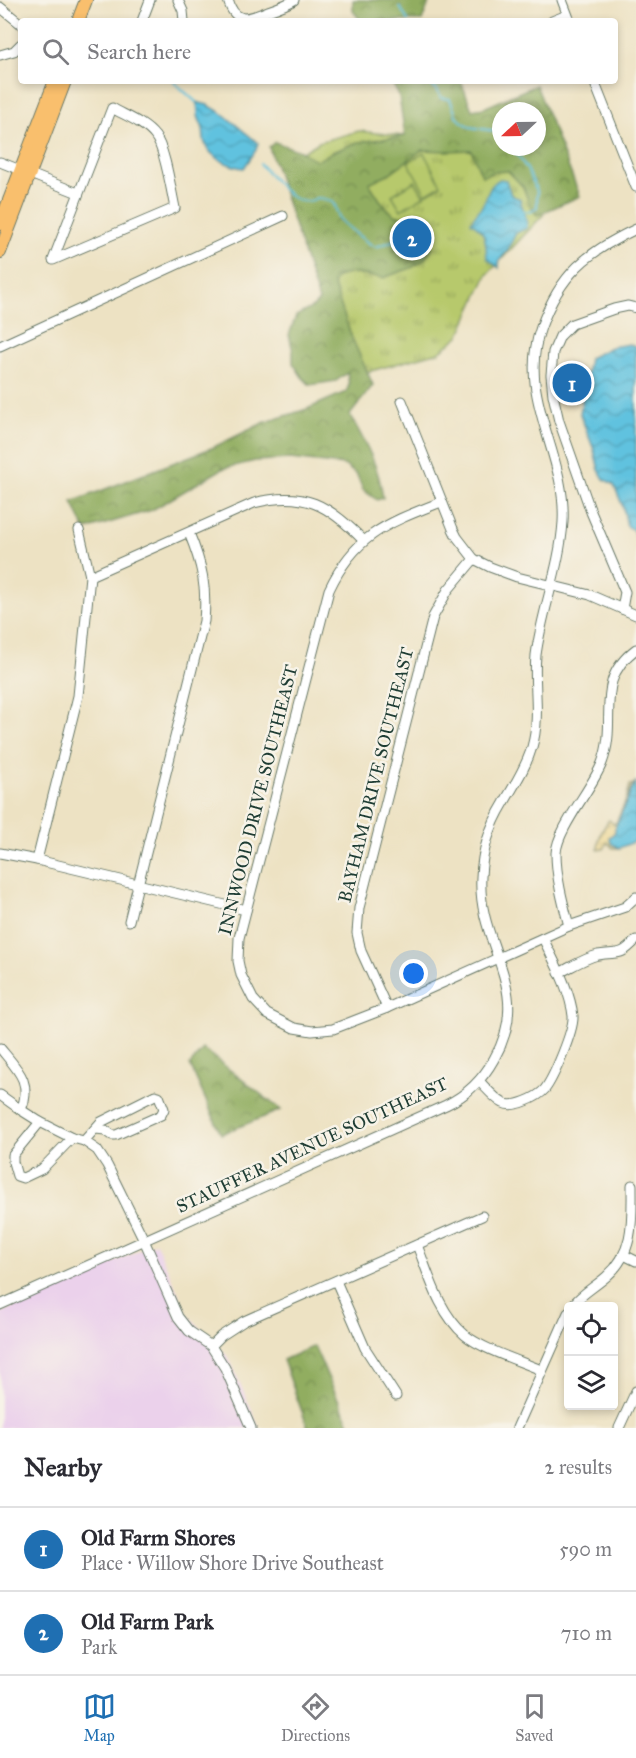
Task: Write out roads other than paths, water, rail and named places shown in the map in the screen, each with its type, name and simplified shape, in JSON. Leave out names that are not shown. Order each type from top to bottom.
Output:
[{"type":"main road","points":[[79,18],[86,0]]},
{"type":"main road","points":[[88,18],[94,0]]},
{"type":"main road","points":[[0,252],[54,84]]},
{"type":"main road","points":[[0,225],[64,84]]},
{"type":"street","points":[[143,18],[150,0]]},
{"type":"street","points":[[178,0],[183,18]]},
{"type":"street","points":[[228,0],[233,14],[241,18],[251,18],[294,0]]},
{"type":"street","points":[[562,0],[569,18]]},
{"type":"street","points":[[0,7],[18,22]]},
{"type":"street","points":[[0,55],[14,51],[18,47]]},
{"type":"street","points":[[595,84],[636,187]]},
{"type":"street","points":[[112,108],[147,127],[157,137],[175,208],[53,260],[78,193],[112,108]]},
{"type":"street","points":[[0,162],[78,193]]},
{"type":"street","points":[[0,346],[283,216]]},
{"type":"street","name":"STAUFFER AVENUE SOUTHEAST","points":[[0,1305],[446,1105],[479,1081],[500,1050],[508,1026],[509,991],[483,912],[480,889],[482,865],[492,828],[525,766],[533,743],[537,719],[536,657],[561,539],[563,517],[556,465],[537,405],[533,375],[536,345],[540,328],[564,280],[580,263],[606,243],[636,229]]},
{"type":"street","points":[[622,609],[625,592],[591,512],[562,431],[553,395],[551,375],[553,352],[560,336],[572,324],[614,309],[628,306],[636,308]]},
{"type":"street","points":[[402,401],[441,502],[457,537],[474,559],[507,574],[590,595],[636,615]]},
{"type":"street","points":[[90,576],[254,503],[278,498],[312,502],[325,508],[344,520],[363,540]]},
{"type":"street","name":"INNWOOD DRIVE SOUTHEAST","points":[[441,502],[397,519],[363,540],[339,569],[329,590],[239,938],[240,968],[247,989],[267,1014],[289,1026],[312,1031],[337,1028],[387,1008],[569,926],[626,907],[636,897]]},
{"type":"street","points":[[38,860],[78,696],[90,576],[79,530]]},
{"type":"street","points":[[129,921],[204,621],[206,599],[204,575],[189,533]]},
{"type":"street","name":"BAYHAM DRIVE SOUTHEAST","points":[[387,1008],[361,951],[357,933],[359,908],[433,617],[448,590],[474,559]]},
{"type":"street","points":[[569,926],[563,903],[556,852],[571,818],[602,763],[609,730],[608,691],[615,672],[624,658],[636,649]]},
{"type":"street","points":[[0,853],[246,910]]},
{"type":"street","points":[[479,1081],[503,1104],[520,1103],[541,1093],[546,1088],[571,1033],[573,1024],[570,1002],[543,938]]},
{"type":"street","points":[[559,973],[597,955],[618,954],[636,940]]},
{"type":"street","points":[[0,1048],[15,1067],[25,1086],[25,1100],[21,1110]]},
{"type":"street","points":[[0,1095],[40,1122],[72,1138],[84,1141],[97,1150],[107,1164],[144,1240],[178,1317],[189,1331],[211,1346],[225,1368],[250,1428]]},
{"type":"street","points":[[84,1141],[101,1122],[144,1099],[155,1095],[163,1101],[164,1109],[161,1115],[116,1135],[96,1129]]},
{"type":"street","points":[[40,1122],[13,1155],[12,1162],[17,1176],[23,1178],[42,1169],[72,1138]]},
{"type":"street","points":[[576,1302],[609,1274],[624,1255],[632,1223],[632,1185]]},
{"type":"street","points":[[211,1346],[221,1336],[244,1321],[482,1216]]},
{"type":"street","points":[[417,1245],[447,1315],[464,1334],[541,1370]]},
{"type":"street","points":[[624,1255],[636,1261]]},
{"type":"street","points":[[336,1281],[365,1348],[396,1396]]},
{"type":"street","points":[[517,1428],[564,1321]]},
{"type":"street","points":[[619,1428],[636,1391]]},
{"type":"water","points":[[196,102],[208,105],[222,113],[258,143],[244,168],[221,160],[207,148]]},
{"type":"water","points":[[500,179],[506,180],[511,195],[520,199],[527,228],[516,233],[499,261],[499,268],[487,258],[483,234],[471,222],[491,187]]},
{"type":"water","points":[[630,344],[636,347],[636,538],[633,530],[627,526],[623,507],[614,485],[604,479],[599,470],[580,414],[589,358],[611,347]]},
{"type":"water","points":[[636,781],[636,841],[619,848],[612,844],[609,838],[615,832]]},
{"type":"waterway","points":[[400,7],[406,18]]},
{"type":"waterway","points":[[176,84],[196,102]]},
{"type":"waterway","points":[[434,84],[433,87],[437,89],[441,98],[450,99],[457,118],[470,127],[492,131]]},
{"type":"waterway","points":[[518,156],[537,191],[537,207],[531,212],[522,211]]},
{"type":"waterway","points":[[260,164],[286,192],[300,201],[317,198],[332,201],[341,221],[376,247],[398,239],[424,254]]},
{"type":"place","name":"Old Farm Park","points":[[412,238]]},
{"type":"place","name":"Old Farm Shores","points":[[572,383]]}]
